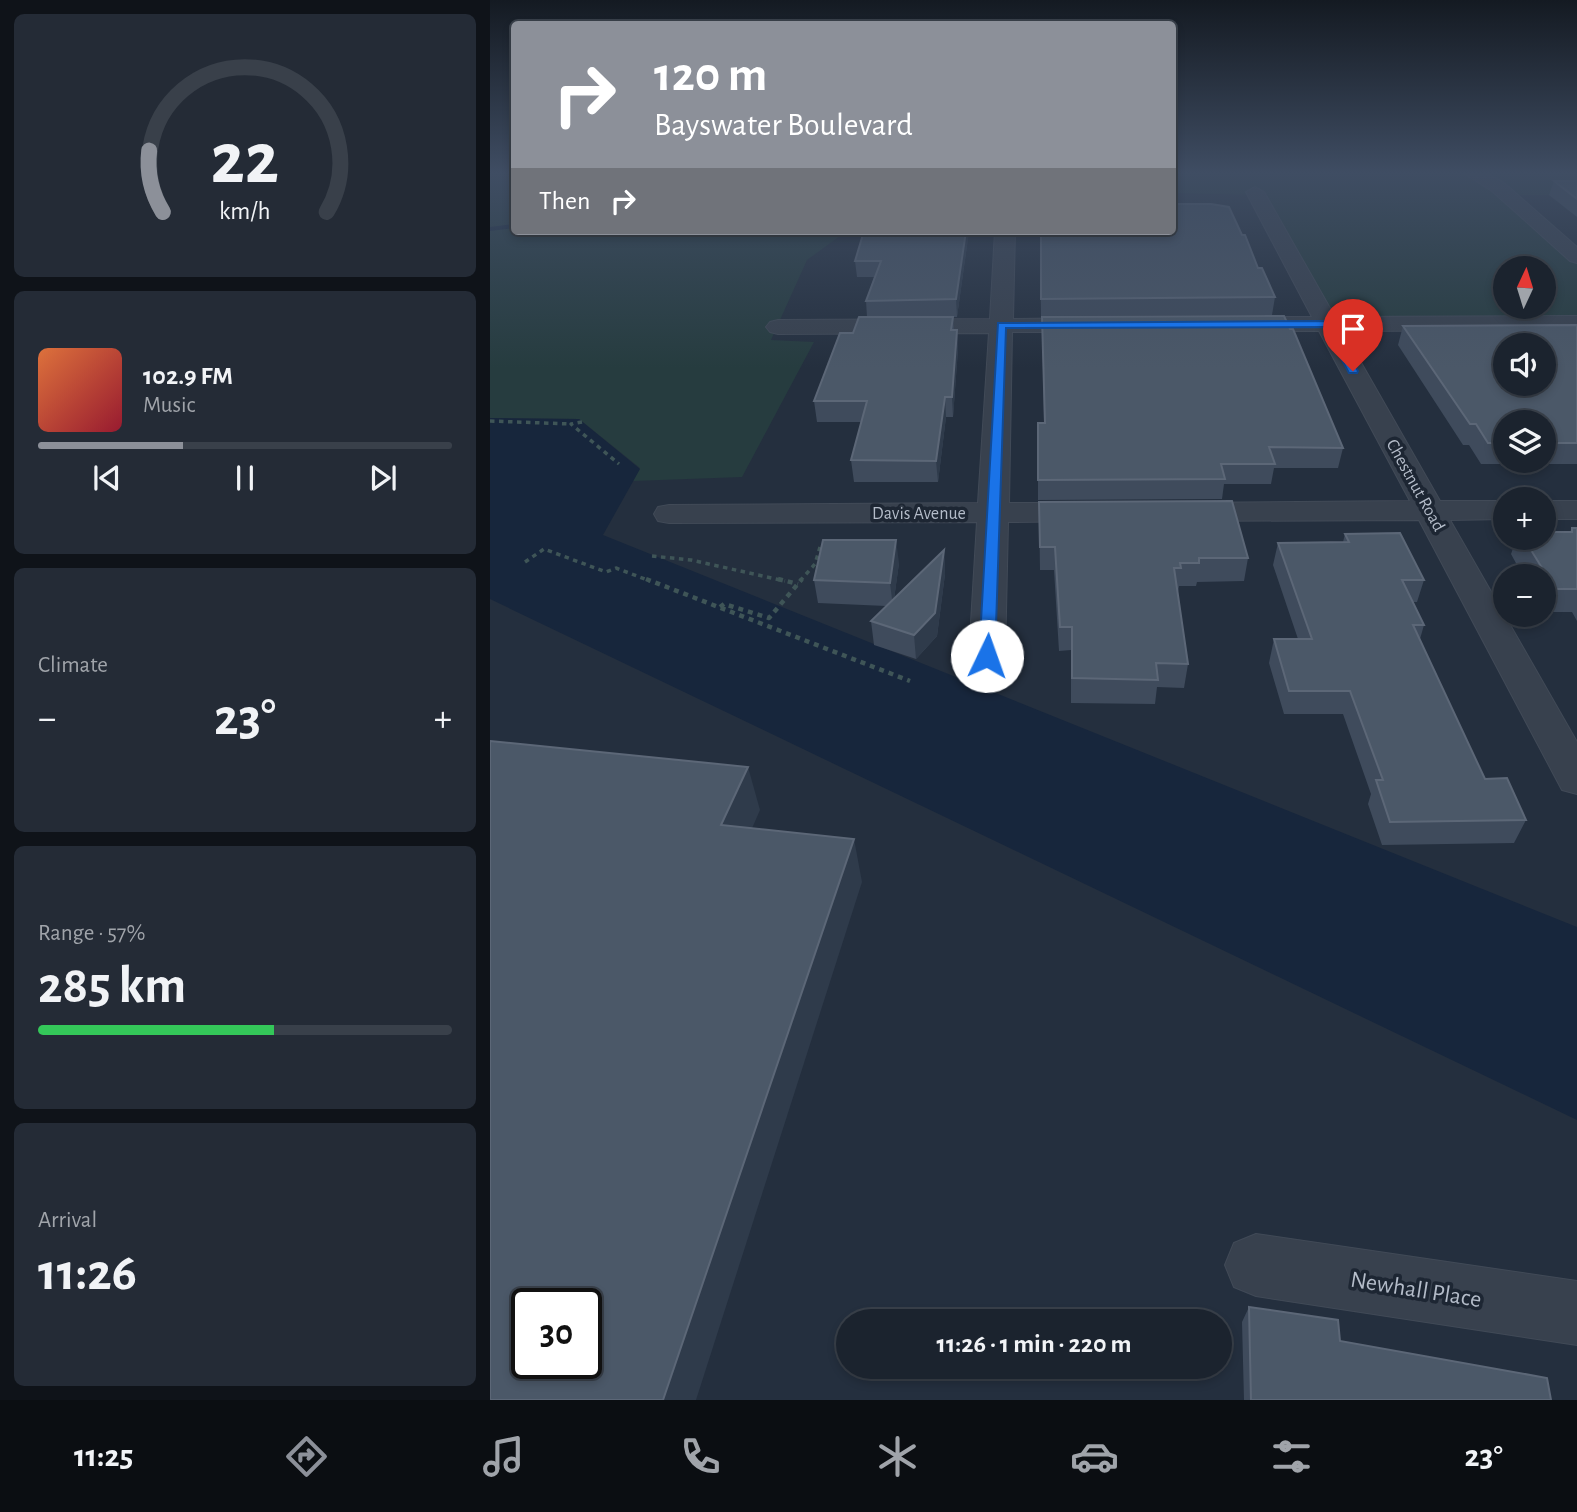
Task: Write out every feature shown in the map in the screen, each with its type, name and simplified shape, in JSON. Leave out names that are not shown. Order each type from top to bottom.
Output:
[{"type":"street","points":[[987,656],[1005,237]]},
{"type":"street","name":"Chestnut Road","points":[[1280,237],[1577,779]]},
{"type":"street","points":[[1555,237],[1577,257]]},
{"type":"street","points":[[1219,324],[1577,323]]},
{"type":"street","points":[[778,327],[1123,325]]},
{"type":"street","points":[[1158,512],[1493,510]]},
{"type":"street","points":[[1556,510],[1577,510]]},
{"type":"street","name":"Davis Avenue","points":[[669,514],[1117,512]]},
{"type":"street","name":"Newhall Place","points":[[1256,1265],[1577,1313]]},
{"type":"path","points":[[490,421],[571,424],[582,422]]},
{"type":"path","points":[[571,424],[619,464]]},
{"type":"path","points":[[719,607],[724,604],[769,618],[815,564],[830,513]]},
{"type":"path","points":[[525,562],[544,549],[606,572],[616,568],[910,681]]},
{"type":"path","points":[[652,556],[691,560],[798,584]]},
{"type":"green space","points":[[490,237],[838,237],[807,260],[771,340],[814,342],[742,477],[633,481],[640,468],[579,419],[490,418]]},
{"type":"green space","points":[[1279,237],[1559,237],[1577,253],[1577,323],[1325,323]]},
{"type":"water","points":[[490,418],[579,419],[640,469],[603,535],[1577,927],[1577,1120],[490,599]]},
{"type":"building","points":[[862,237],[965,237],[956,299],[866,301],[881,261],[855,261]]},
{"type":"building","points":[[1041,237],[1246,237],[1258,268],[1262,268],[1275,297],[1041,299]]},
{"type":"building","points":[[1284,316],[1290,329],[1293,329],[1343,448],[1269,447],[1275,464],[1221,464],[1225,479],[1038,480],[1038,423],[1045,423],[1042,317]]},
{"type":"building","points":[[859,317],[953,317],[951,330],[957,330],[952,397],[945,397],[936,461],[851,460],[867,401],[814,401],[840,333],[853,333]]},
{"type":"building","points":[[1577,325],[1577,443],[1556,443],[1556,410],[1493,410],[1493,443],[1488,443],[1476,424],[1470,424],[1403,326]]},
{"type":"building","points":[[1232,501],[1248,558],[1199,558],[1199,563],[1180,563],[1181,568],[1174,568],[1188,664],[1156,663],[1158,680],[1072,678],[1072,627],[1060,627],[1055,547],[1040,547],[1039,502]]},
{"type":"building","points":[[1572,528],[1577,528],[1577,589],[1556,589],[1556,564],[1540,564],[1531,550],[1556,550],[1556,532],[1572,532]]},
{"type":"building","points":[[1400,533],[1424,580],[1402,580],[1424,625],[1413,625],[1485,779],[1507,778],[1526,820],[1390,822],[1376,780],[1383,780],[1350,691],[1289,691],[1274,639],[1312,639],[1278,543],[1349,542],[1345,534]]},
{"type":"building","points":[[823,540],[896,540],[890,583],[814,580]]},
{"type":"building","points":[[944,550],[935,613],[914,635],[871,621]]},
{"type":"building","points":[[490,741],[748,767],[721,825],[854,839],[663,1400],[490,1400]]},
{"type":"building","points":[[1249,1307],[1338,1320],[1340,1341],[1547,1378],[1551,1400],[1251,1400]]},
{"type":"route","points":[[987,656],[1001,325],[1327,324],[1353,371]]}]
